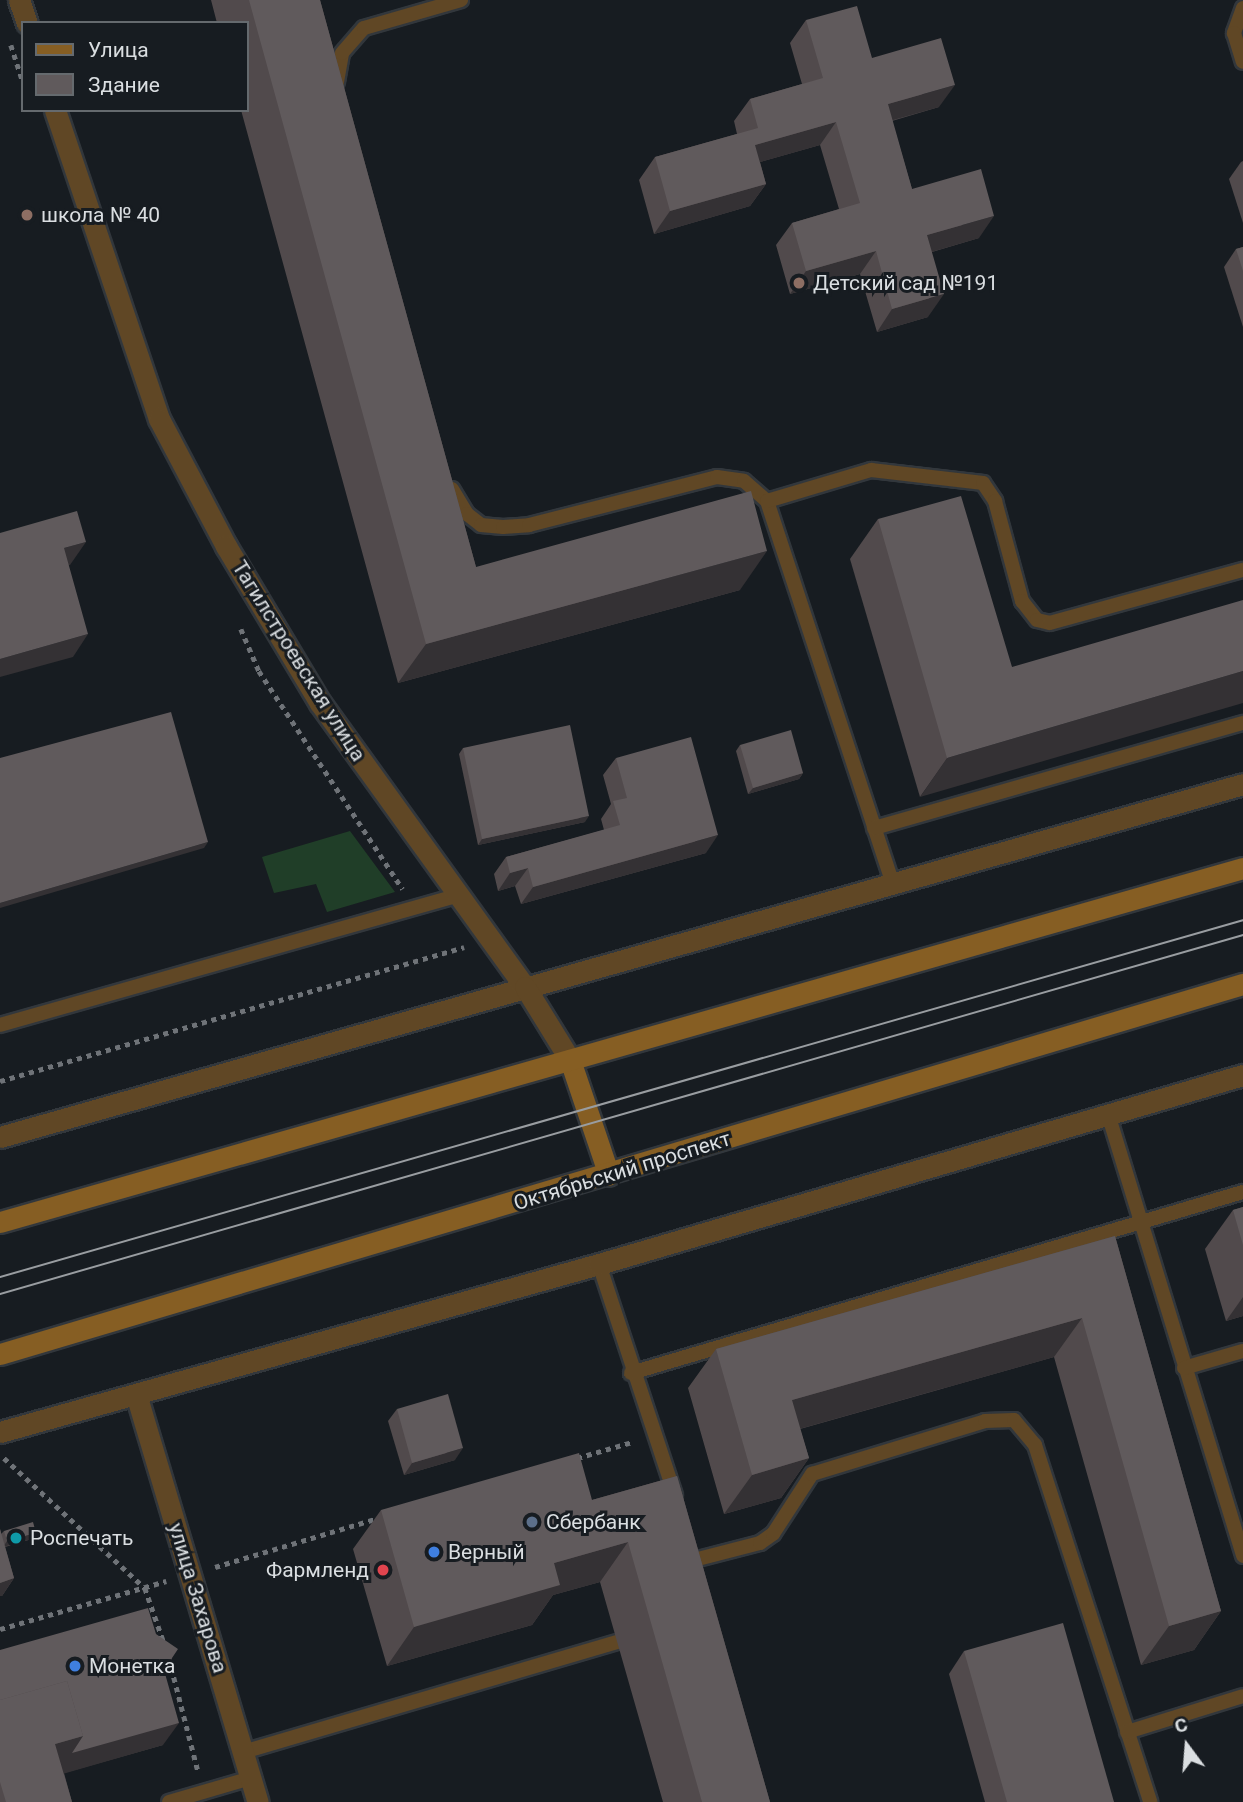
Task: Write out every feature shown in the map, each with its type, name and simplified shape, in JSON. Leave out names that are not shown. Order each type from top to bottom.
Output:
[{"type":"main road","points":[[0,1222],[1243,868]]},
{"type":"main road","name":"Октябрьский проспект","points":[[0,1354],[609,1175],[1243,984]]},
{"type":"main road","name":"Тагилстроевская улица","points":[[570,1060],[609,1175]]},
{"type":"street","points":[[19,0],[26,21]]},
{"type":"street","name":"Тагилстроевская улица","points":[[56,112],[159,419],[226,546],[320,703],[525,987],[570,1060]]},
{"type":"street","points":[[0,1138],[1243,784]]},
{"type":"street","points":[[0,1432],[599,1264],[1109,1117],[1243,1075]]},
{"type":"street","name":"улица Захарова","points":[[136,1394],[258,1802]]},
{"type":"lane","points":[[340,96],[337,67],[350,40],[364,28],[461,0]]},
{"type":"lane","points":[[1243,8],[1234,33],[1243,62]]},
{"type":"lane","points":[[767,501],[871,470],[983,483],[995,500],[1022,601],[1037,620],[1050,623],[1243,570]]},
{"type":"lane","points":[[447,471],[454,498],[467,514],[481,525],[528,525],[717,477],[744,481],[767,501],[893,884]]},
{"type":"lane","points":[[874,828],[1243,723]]},
{"type":"lane","points":[[0,1025],[458,895]]},
{"type":"lane","points":[[1109,1117],[1243,1556]]},
{"type":"lane","points":[[631,1373],[1243,1192]]},
{"type":"lane","points":[[599,1264],[631,1373],[657,1434],[679,1510]]},
{"type":"lane","points":[[1184,1368],[1243,1351]]},
{"type":"lane","points":[[694,1559],[760,1543],[773,1534],[812,1474],[985,1421],[1014,1420],[1035,1445],[1150,1802]]},
{"type":"lane","points":[[243,1752],[617,1642]]},
{"type":"lane","points":[[1127,1732],[1243,1696]]},
{"type":"lane","points":[[169,1802],[251,1778]]},
{"type":"path","points":[[0,1081],[492,940]]},
{"type":"path","points":[[564,1462],[657,1434]]},
{"type":"path","points":[[0,1455],[145,1588],[178,1684],[204,1793]]},
{"type":"path","points":[[0,1629],[391,1514]]},
{"type":"green space","points":[[350,831],[395,892],[327,912],[316,884],[274,893],[262,857]]},
{"type":"building","points":[[249,0],[320,0],[476,567],[751,491],[767,551],[426,644]]},
{"type":"building","points":[[857,6],[872,58],[941,38],[955,85],[888,104],[912,189],[981,169],[994,216],[927,235],[944,294],[892,309],[876,251],[806,271],[792,223],[860,203],[836,122],[755,145],[766,184],[670,211],[655,157],[758,128],[750,99],[823,78],[806,20]]},
{"type":"building","points":[[1243,247],[1243,271],[1236,249]]},
{"type":"building","points":[[961,496],[1012,667],[1243,600],[1243,671],[947,758],[878,519]]},
{"type":"building","points":[[77,511],[86,542],[64,548],[88,634],[0,659],[0,533]]},
{"type":"building","points":[[171,712],[208,842],[0,903],[0,758]]},
{"type":"building","points":[[570,725],[589,816],[482,839],[463,748]]},
{"type":"building","points":[[791,730],[803,773],[753,788],[740,745]]},
{"type":"building","points":[[691,737],[718,835],[533,887],[528,868],[510,873],[506,857],[620,825],[613,801],[627,798],[616,758]]},
{"type":"building","points":[[1243,1207],[1243,1245],[1233,1210]]},
{"type":"building","points":[[1115,1236],[1221,1611],[1169,1626],[1082,1318],[792,1400],[809,1458],[752,1475],[716,1349]]},
{"type":"building","points":[[448,1394],[463,1448],[412,1463],[397,1409]]},
{"type":"building","points":[[579,1453],[592,1500],[677,1476],[770,1802],[702,1802],[628,1542],[554,1563],[560,1585],[414,1627],[381,1510]]},
{"type":"building","points":[[33,1522],[36,1533],[7,1541],[4,1531]]},
{"type":"building","points":[[0,1529],[14,1578],[0,1583]]},
{"type":"building","points":[[148,1608],[156,1634],[178,1649],[164,1670],[179,1723],[72,1753],[83,1736],[67,1681],[0,1700],[0,1650]]},
{"type":"building","points":[[1063,1623],[1114,1802],[1007,1802],[964,1651]]},
{"type":"building","points":[[67,1681],[83,1736],[55,1744],[72,1802],[6,1802],[0,1782],[0,1700]]},
{"type":"tram line","points":[[0,1277],[1243,920]]},
{"type":"tram line","points":[[0,1294],[1243,935]]},
{"type":"place","name":"школа № 40","points":[[27,215]]},
{"type":"place","name":"Детский сад №191","points":[[799,283]]},
{"type":"place","name":"Сбербанк","points":[[532,1522]]},
{"type":"place","name":"Роспечать","points":[[16,1538]]},
{"type":"place","name":"Верный","points":[[434,1552]]},
{"type":"place","name":"Фармленд","points":[[383,1570]]},
{"type":"place","name":"Монетка","points":[[75,1666]]}]
